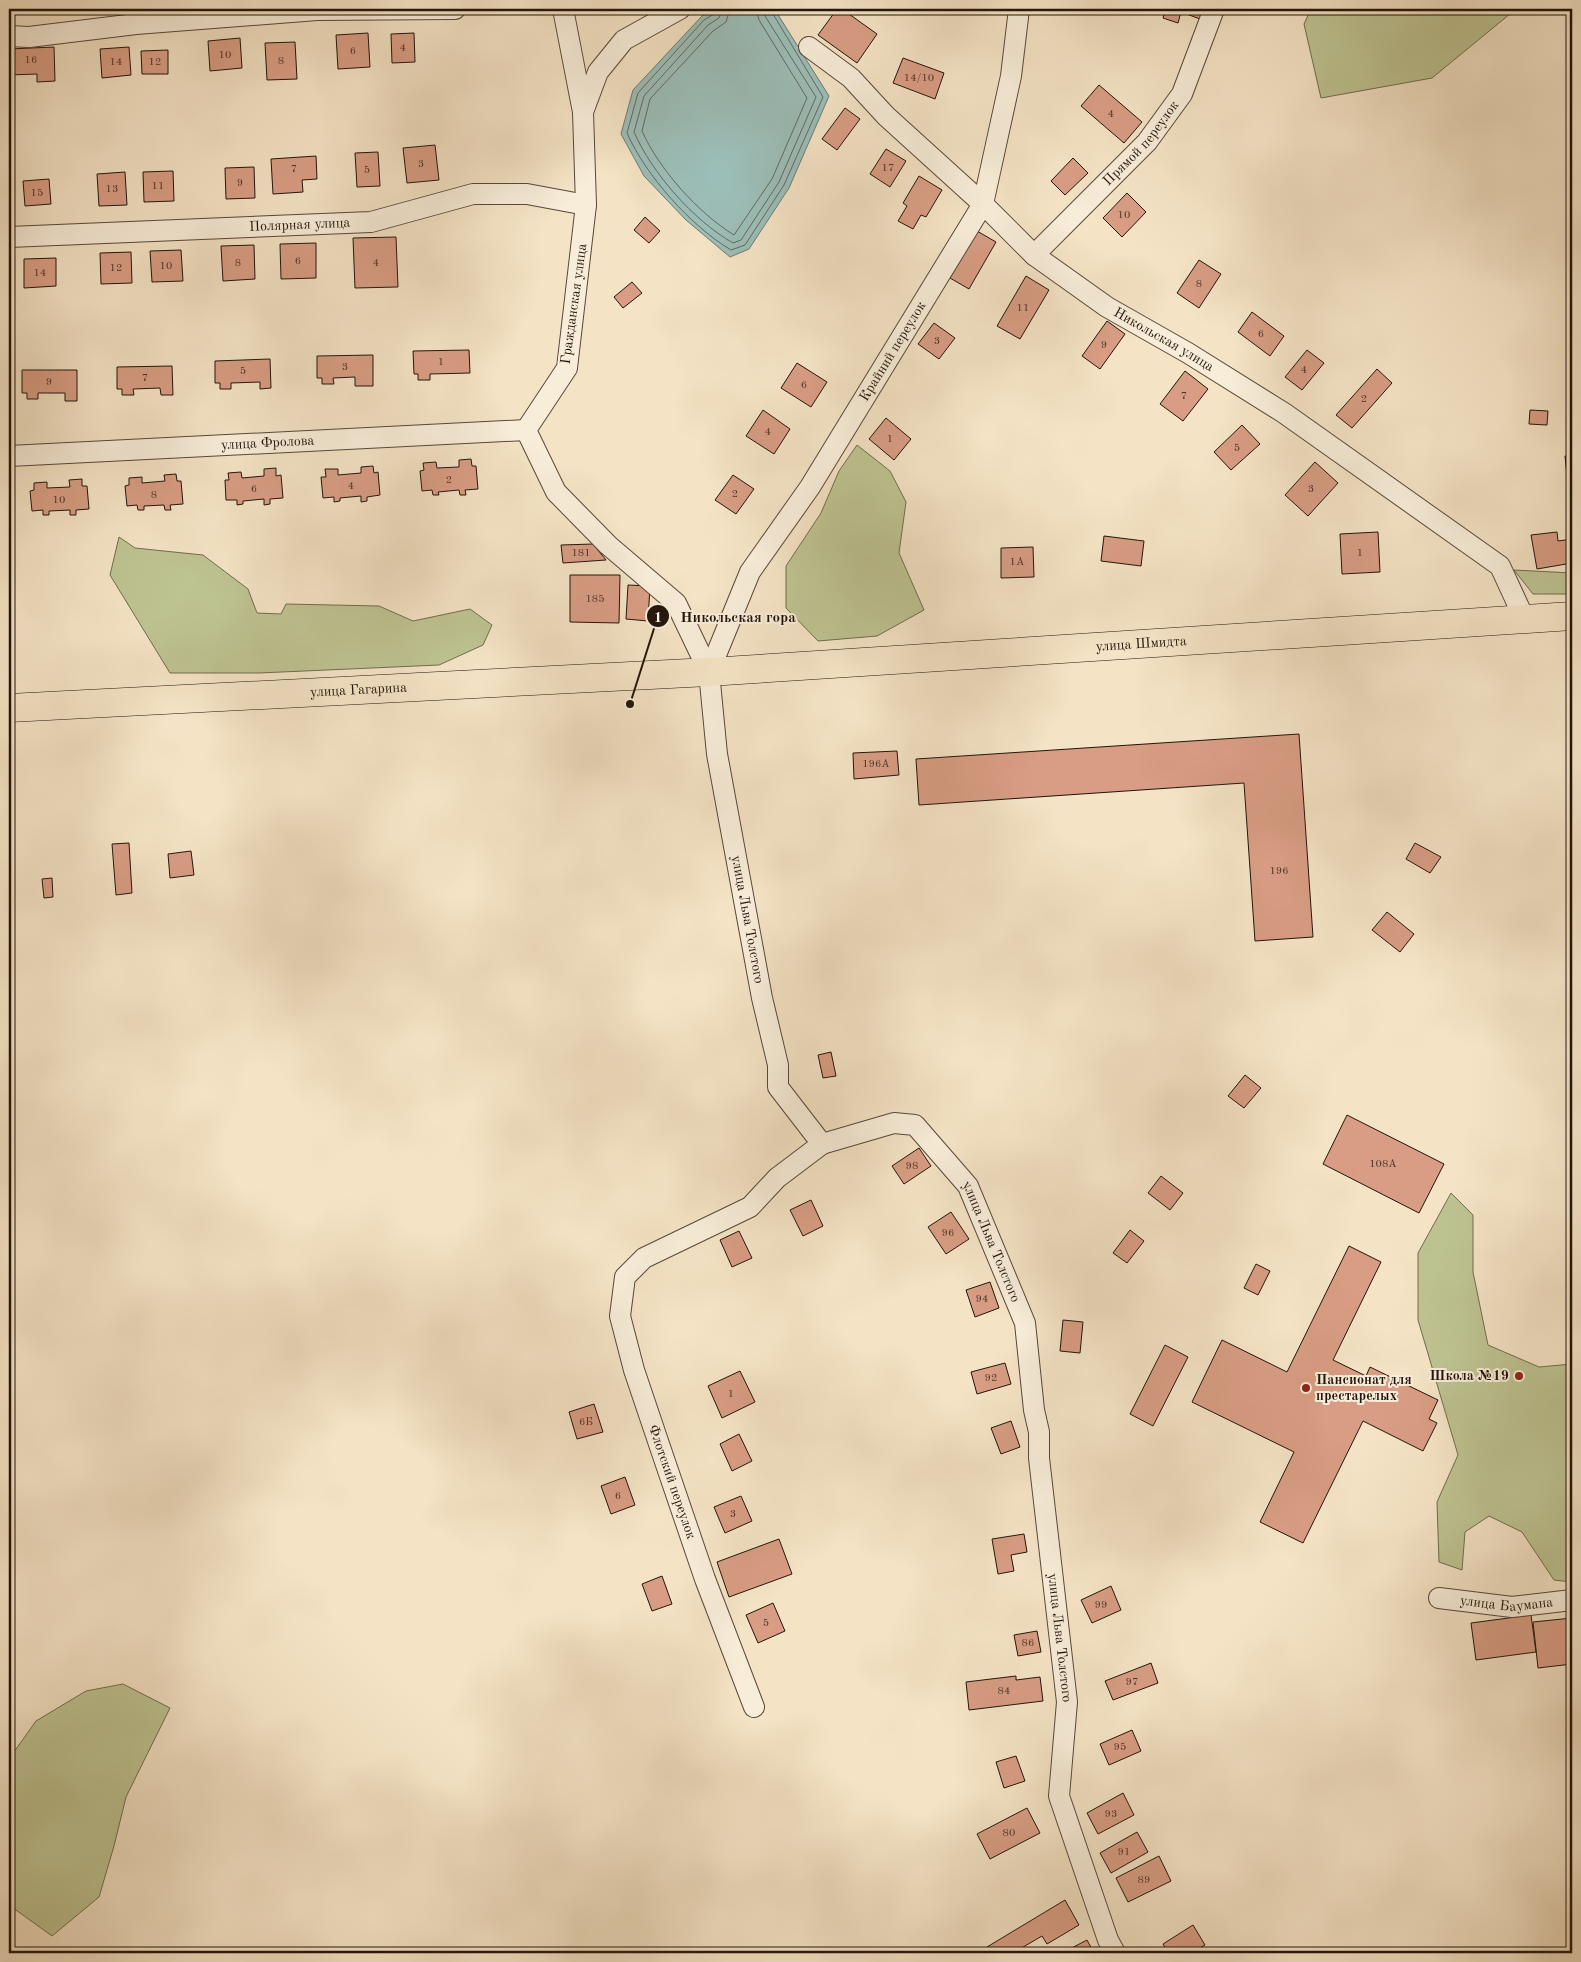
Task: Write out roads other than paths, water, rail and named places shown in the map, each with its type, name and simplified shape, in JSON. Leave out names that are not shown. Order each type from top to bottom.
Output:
[{"type":"main road","name":"улица Шмидта","points":[[708,672],[1572,616]]},
{"type":"main road","name":"улица Гагарина","points":[[9,708],[708,672]]},
{"type":"street","points":[[9,36],[29,37],[136,24],[317,10],[455,9]]},
{"type":"street","name":"Гражданская улица","points":[[526,430],[567,368],[586,205],[583,112],[563,9]]},
{"type":"street","points":[[583,112],[598,72],[624,40],[680,9]]},
{"type":"street","name":"Крайний переулок","points":[[708,672],[750,572],[810,487],[983,204],[1011,76],[1019,9]]},
{"type":"street","name":"Прямой переулок","points":[[1034,255],[1147,142],[1182,94],[1214,9]]},
{"type":"street","name":"Никольская улица","points":[[808,47],[851,78],[886,116],[983,204],[1034,255],[1107,307],[1188,353],[1284,413],[1500,566],[1524,618]]},
{"type":"street","name":"Полярная улица","points":[[9,236],[371,222],[473,194],[527,194],[586,205]]},
{"type":"street","points":[[526,430],[556,492],[608,545],[676,603],[708,672]]},
{"type":"street","name":"улица Фролова","points":[[9,456],[526,430]]},
{"type":"street","name":"улица Льва Толстого","points":[[708,672],[717,754],[762,998],[778,1065],[778,1087],[822,1144],[894,1123],[915,1124],[968,1186],[1025,1323],[1034,1410],[1039,1432],[1039,1458],[1066,1702],[1059,1796],[1108,1940],[1115,1953]]},
{"type":"street","name":"Флотский переулок","points":[[754,1707],[705,1578],[660,1448],[634,1370],[620,1316],[625,1278],[644,1258],[750,1207],[777,1178],[822,1144]]},
{"type":"street","name":"улица Баумана","points":[[1439,1598],[1512,1607],[1572,1600]]},
{"type":"water","points":[[715,9],[775,10],[829,96],[789,188],[749,249],[730,257],[686,220],[644,176],[621,134],[633,90],[702,16]]},
{"type":"place","name":"Никольская гора","points":[[630,704]]},
{"type":"place","name":"Школа №19","points":[[1519,1376]]},
{"type":"place","name":"Пансионат для престарелых","points":[[1306,1388]]}]
